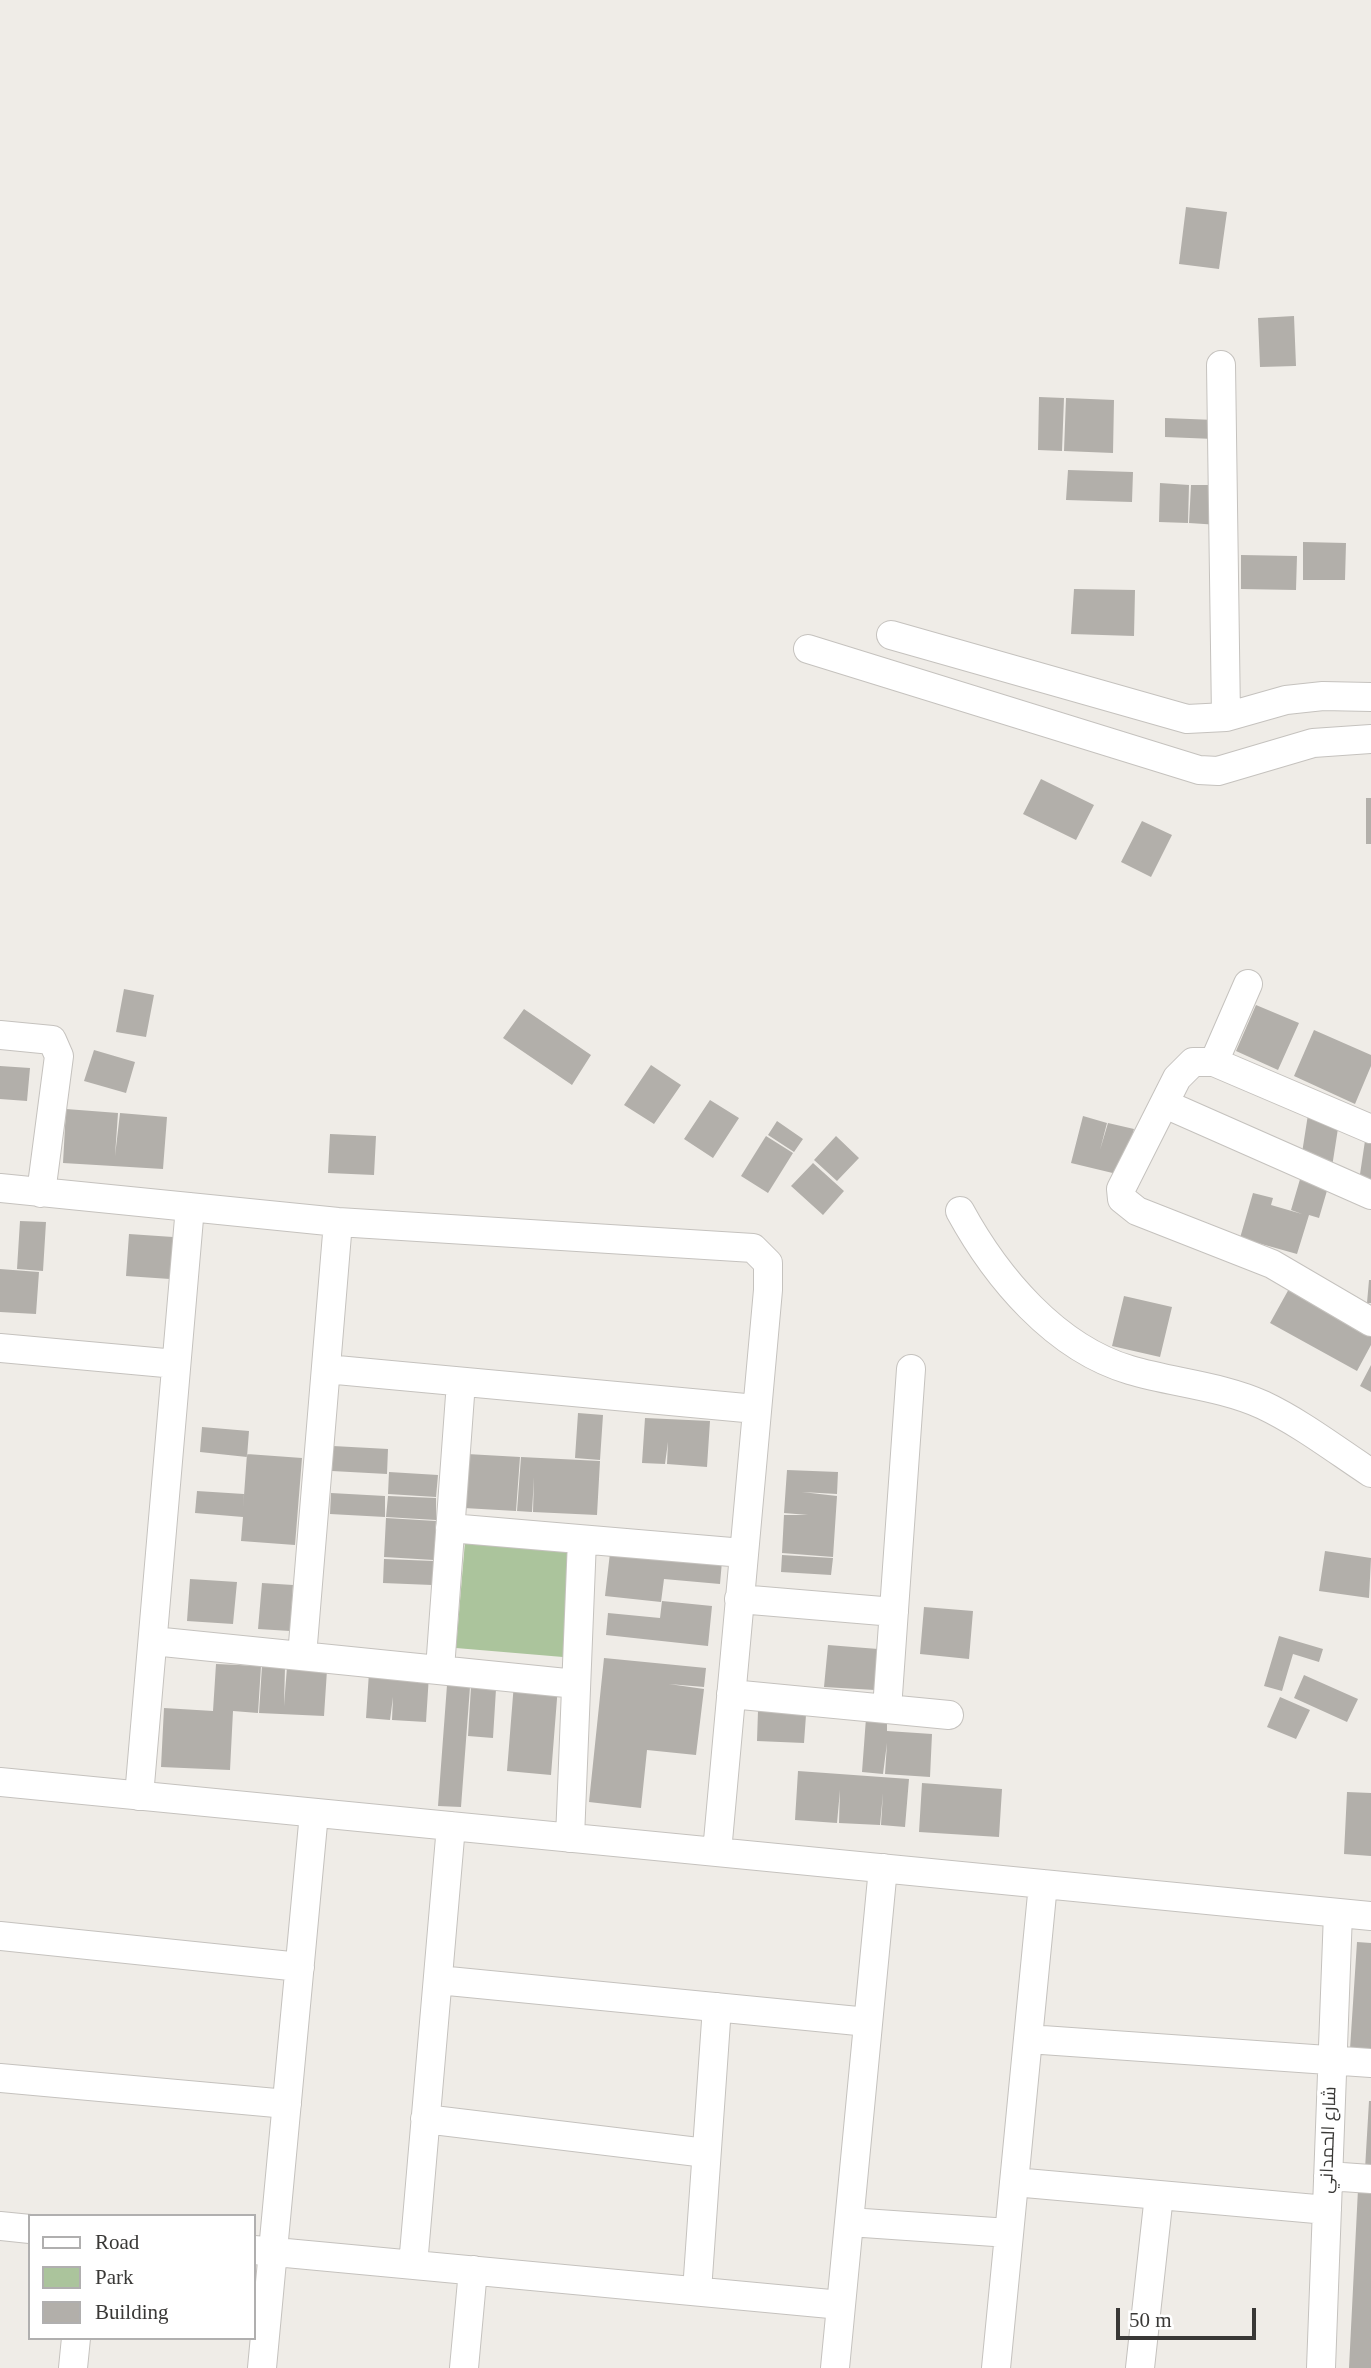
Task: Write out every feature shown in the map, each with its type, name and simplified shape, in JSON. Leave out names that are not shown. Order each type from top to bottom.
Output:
[{"type":"street","points":[[1220,365],[1226,717]]},
{"type":"street","points":[[891,635],[1187,719],[1226,717],[1286,700],[1323,696],[1371,697]]},
{"type":"street","points":[[808,649],[1199,770],[1218,771],[1313,743],[1371,739]]},
{"type":"street","points":[[1214,1062],[1248,984]]},
{"type":"street","points":[[0,1035],[52,1040],[59,1056],[41,1192]]},
{"type":"street","points":[[1370,1126],[1214,1062],[1193,1062],[1177,1078],[1121,1189],[1122,1199],[1138,1211],[1272,1264],[1371,1322]]},
{"type":"street","points":[[1165,1104],[1371,1195]]},
{"type":"street","points":[[0,1188],[338,1222],[753,1248],[768,1263],[717,1852]]},
{"type":"street","points":[[139,1796],[190,1207]]},
{"type":"street","points":[[960,1211],[983,1252],[1008,1284],[1067,1340],[1096,1358],[1130,1370],[1221,1390],[1264,1406],[1371,1473]]},
{"type":"street","points":[[302,1656],[338,1222]]},
{"type":"street","points":[[0,1348],[176,1364]]},
{"type":"street","points":[[887,1709],[911,1369]]},
{"type":"street","points":[[326,1370],[756,1409]]},
{"type":"street","points":[[440,1669],[461,1382]]},
{"type":"street","points":[[450,1528],[743,1553]]},
{"type":"street","points":[[570,1838],[582,1540]]},
{"type":"street","points":[[739,1599],[894,1612]]},
{"type":"street","points":[[153,1641],[576,1684]]},
{"type":"street","points":[[731,1694],[949,1715]]},
{"type":"street","points":[[0,1782],[1371,1916]]},
{"type":"street","points":[[262,2368],[263,2251],[287,2104],[314,1813]]},
{"type":"street","points":[[412,2265],[452,1826]]},
{"type":"street","points":[[835,2368],[883,1868]]},
{"type":"street","points":[[996,2368],[1043,1884]]},
{"type":"street","name":"شارع الحمداني","points":[[1321,2368],[1338,1913]]},
{"type":"street","points":[[0,1936],[300,1967]]},
{"type":"street","points":[[438,1980],[868,2022]]},
{"type":"street","points":[[697,2291],[717,2007]]},
{"type":"street","points":[[1028,2039],[1371,2063]]},
{"type":"street","points":[[0,2078],[287,2104]]},
{"type":"street","points":[[425,2119],[706,2153]]},
{"type":"street","points":[[1328,2176],[1371,2179]]},
{"type":"street","points":[[1014,2182],[1327,2210]]},
{"type":"street","points":[[1140,2368],[1159,2195]]},
{"type":"street","points":[[849,2222],[1009,2233]]},
{"type":"street","points":[[0,2226],[28,2229]]},
{"type":"street","points":[[263,2251],[841,2305]]},
{"type":"street","points":[[464,2368],[473,2270]]},
{"type":"street","points":[[73,2368],[76,2340]]},
{"type":"green space","points":[[465,1542],[571,1551],[563,1657],[456,1648]]},
{"type":"building","points":[[1186,207],[1227,212],[1219,269],[1179,264]]},
{"type":"building","points":[[1294,316],[1296,366],[1260,367],[1258,318]]},
{"type":"building","points":[[1039,397],[1064,398],[1062,451],[1038,450]]},
{"type":"building","points":[[1066,398],[1114,400],[1113,453],[1064,451]]},
{"type":"building","points":[[1165,418],[1215,420],[1214,439],[1165,437]]},
{"type":"building","points":[[1068,470],[1133,472],[1132,502],[1066,500]]},
{"type":"building","points":[[1160,483],[1189,485],[1188,523],[1159,522]]},
{"type":"building","points":[[1191,485],[1220,485],[1219,525],[1189,523]]},
{"type":"building","points":[[1303,542],[1346,543],[1345,580],[1303,580]]},
{"type":"building","points":[[1241,555],[1297,556],[1296,590],[1241,589]]},
{"type":"building","points":[[1074,589],[1135,590],[1134,636],[1071,634]]},
{"type":"building","points":[[1041,779],[1094,805],[1076,840],[1023,814]]},
{"type":"building","points":[[1366,798],[1371,798],[1371,844],[1366,844]]},
{"type":"building","points":[[1142,821],[1172,835],[1151,877],[1121,862]]},
{"type":"building","points":[[124,989],[154,995],[146,1037],[116,1032]]},
{"type":"building","points":[[1256,1005],[1299,1023],[1278,1070],[1236,1051]]},
{"type":"building","points":[[524,1009],[591,1055],[572,1085],[503,1038]]},
{"type":"building","points":[[1314,1030],[1371,1055],[1371,1066],[1355,1104],[1294,1076]]},
{"type":"building","points":[[94,1050],[135,1062],[126,1093],[84,1081]]},
{"type":"building","points":[[651,1065],[681,1085],[654,1124],[624,1105]]},
{"type":"building","points":[[0,1066],[30,1068],[27,1101],[0,1099]]},
{"type":"building","points":[[710,1100],[739,1118],[713,1158],[684,1139]]},
{"type":"building","points":[[1309,1108],[1339,1122],[1332,1167],[1302,1153]]},
{"type":"building","points":[[66,1109],[118,1113],[115,1156],[120,1113],[167,1117],[163,1169],[63,1163]]},
{"type":"building","points":[[1083,1116],[1107,1123],[1100,1150],[1108,1123],[1134,1129],[1121,1175],[1071,1163]]},
{"type":"building","points":[[777,1121],[803,1139],[794,1152],[768,1135]]},
{"type":"building","points":[[330,1134],[376,1136],[374,1175],[328,1173]]},
{"type":"building","points":[[1366,1134],[1371,1137],[1371,1186],[1359,1181]]},
{"type":"building","points":[[766,1136],[793,1153],[768,1193],[741,1176]]},
{"type":"building","points":[[836,1136],[859,1158],[837,1181],[814,1160]]},
{"type":"building","points":[[813,1163],[844,1191],[823,1215],[791,1186]]},
{"type":"building","points":[[1303,1169],[1331,1177],[1319,1218],[1309,1215],[1297,1254],[1240,1238],[1253,1193],[1273,1198],[1271,1205],[1302,1214],[1291,1210]]},
{"type":"building","points":[[20,1221],[46,1222],[43,1271],[17,1269]]},
{"type":"building","points":[[129,1234],[173,1237],[170,1279],[126,1276]]},
{"type":"building","points":[[0,1269],[39,1272],[36,1314],[0,1312]]},
{"type":"building","points":[[1369,1280],[1371,1303],[1367,1303]]},
{"type":"building","points":[[1290,1287],[1371,1332],[1371,1345],[1357,1371],[1270,1323]]},
{"type":"building","points":[[1124,1296],[1172,1307],[1160,1357],[1112,1346]]},
{"type":"building","points":[[1371,1365],[1371,1392],[1360,1386]]},
{"type":"building","points":[[578,1413],[603,1415],[600,1460],[575,1458]]},
{"type":"building","points":[[645,1418],[710,1421],[707,1467],[667,1464],[668,1442],[665,1464],[642,1463]]},
{"type":"building","points":[[202,1427],[249,1431],[247,1457],[200,1452]]},
{"type":"building","points":[[333,1446],[388,1449],[387,1474],[332,1471]]},
{"type":"building","points":[[247,1454],[302,1458],[295,1545],[241,1541],[243,1517],[195,1513],[197,1491],[244,1494],[243,1509]]},
{"type":"building","points":[[467,1454],[520,1457],[516,1511],[464,1508]]},
{"type":"building","points":[[521,1457],[600,1461],[597,1515],[533,1512],[534,1477],[532,1512],[517,1511]]},
{"type":"building","points":[[787,1470],[838,1472],[837,1494],[802,1492],[837,1496],[833,1557],[782,1553],[784,1515],[808,1515],[784,1513]]},
{"type":"building","points":[[389,1472],[438,1475],[436,1497],[388,1494]]},
{"type":"building","points":[[331,1493],[385,1496],[385,1517],[330,1514]]},
{"type":"building","points":[[388,1496],[436,1498],[436,1520],[386,1517]]},
{"type":"building","points":[[386,1518],[436,1521],[434,1560],[384,1557]]},
{"type":"building","points":[[1325,1551],[1371,1558],[1369,1598],[1319,1591]]},
{"type":"building","points":[[610,1553],[722,1561],[720,1584],[664,1579],[661,1602],[605,1596]]},
{"type":"building","points":[[782,1555],[833,1558],[831,1575],[781,1572]]},
{"type":"building","points":[[384,1559],[434,1561],[432,1585],[383,1583]]},
{"type":"building","points":[[190,1579],[237,1582],[233,1624],[187,1621]]},
{"type":"building","points":[[262,1583],[293,1585],[290,1631],[258,1629]]},
{"type":"building","points":[[662,1601],[712,1606],[708,1646],[606,1635],[608,1613],[660,1618]]},
{"type":"building","points":[[924,1607],[973,1611],[969,1659],[920,1654]]},
{"type":"building","points":[[1279,1636],[1323,1649],[1319,1662],[1293,1654],[1282,1691],[1264,1686]]},
{"type":"building","points":[[828,1645],[878,1649],[875,1690],[824,1687]]},
{"type":"building","points":[[604,1658],[706,1668],[704,1687],[669,1684],[704,1689],[696,1755],[647,1750],[641,1808],[589,1802]]},
{"type":"building","points":[[216,1664],[261,1666],[258,1713],[233,1711],[230,1770],[161,1767],[164,1708],[213,1711]]},
{"type":"building","points":[[262,1666],[285,1667],[284,1706],[287,1667],[327,1670],[324,1716],[259,1713]]},
{"type":"building","points":[[369,1672],[429,1675],[426,1722],[392,1720],[393,1697],[390,1720],[366,1718]]},
{"type":"building","points":[[1304,1675],[1358,1699],[1347,1722],[1294,1698]]},
{"type":"building","points":[[514,1683],[558,1686],[551,1775],[507,1771]]},
{"type":"building","points":[[447,1685],[470,1687],[461,1807],[438,1806]]},
{"type":"building","points":[[471,1687],[496,1689],[493,1738],[468,1736]]},
{"type":"building","points":[[1280,1697],[1310,1710],[1296,1739],[1267,1727]]},
{"type":"building","points":[[758,1711],[806,1715],[804,1743],[757,1741]]},
{"type":"building","points":[[866,1718],[887,1720],[887,1731],[932,1734],[930,1777],[885,1774],[887,1743],[883,1774],[862,1772]]},
{"type":"building","points":[[798,1771],[909,1779],[905,1827],[881,1825],[883,1793],[880,1825],[839,1823],[840,1790],[837,1823],[795,1820]]},
{"type":"building","points":[[922,1783],[1002,1789],[999,1837],[919,1832]]},
{"type":"building","points":[[1347,1792],[1371,1793],[1371,1856],[1344,1854]]},
{"type":"building","points":[[1357,1942],[1371,1943],[1371,2049],[1350,2049]]},
{"type":"building","points":[[1369,2101],[1371,2169],[1365,2169]]},
{"type":"building","points":[[1358,2189],[1371,2189],[1371,2368],[1349,2368]]}]
